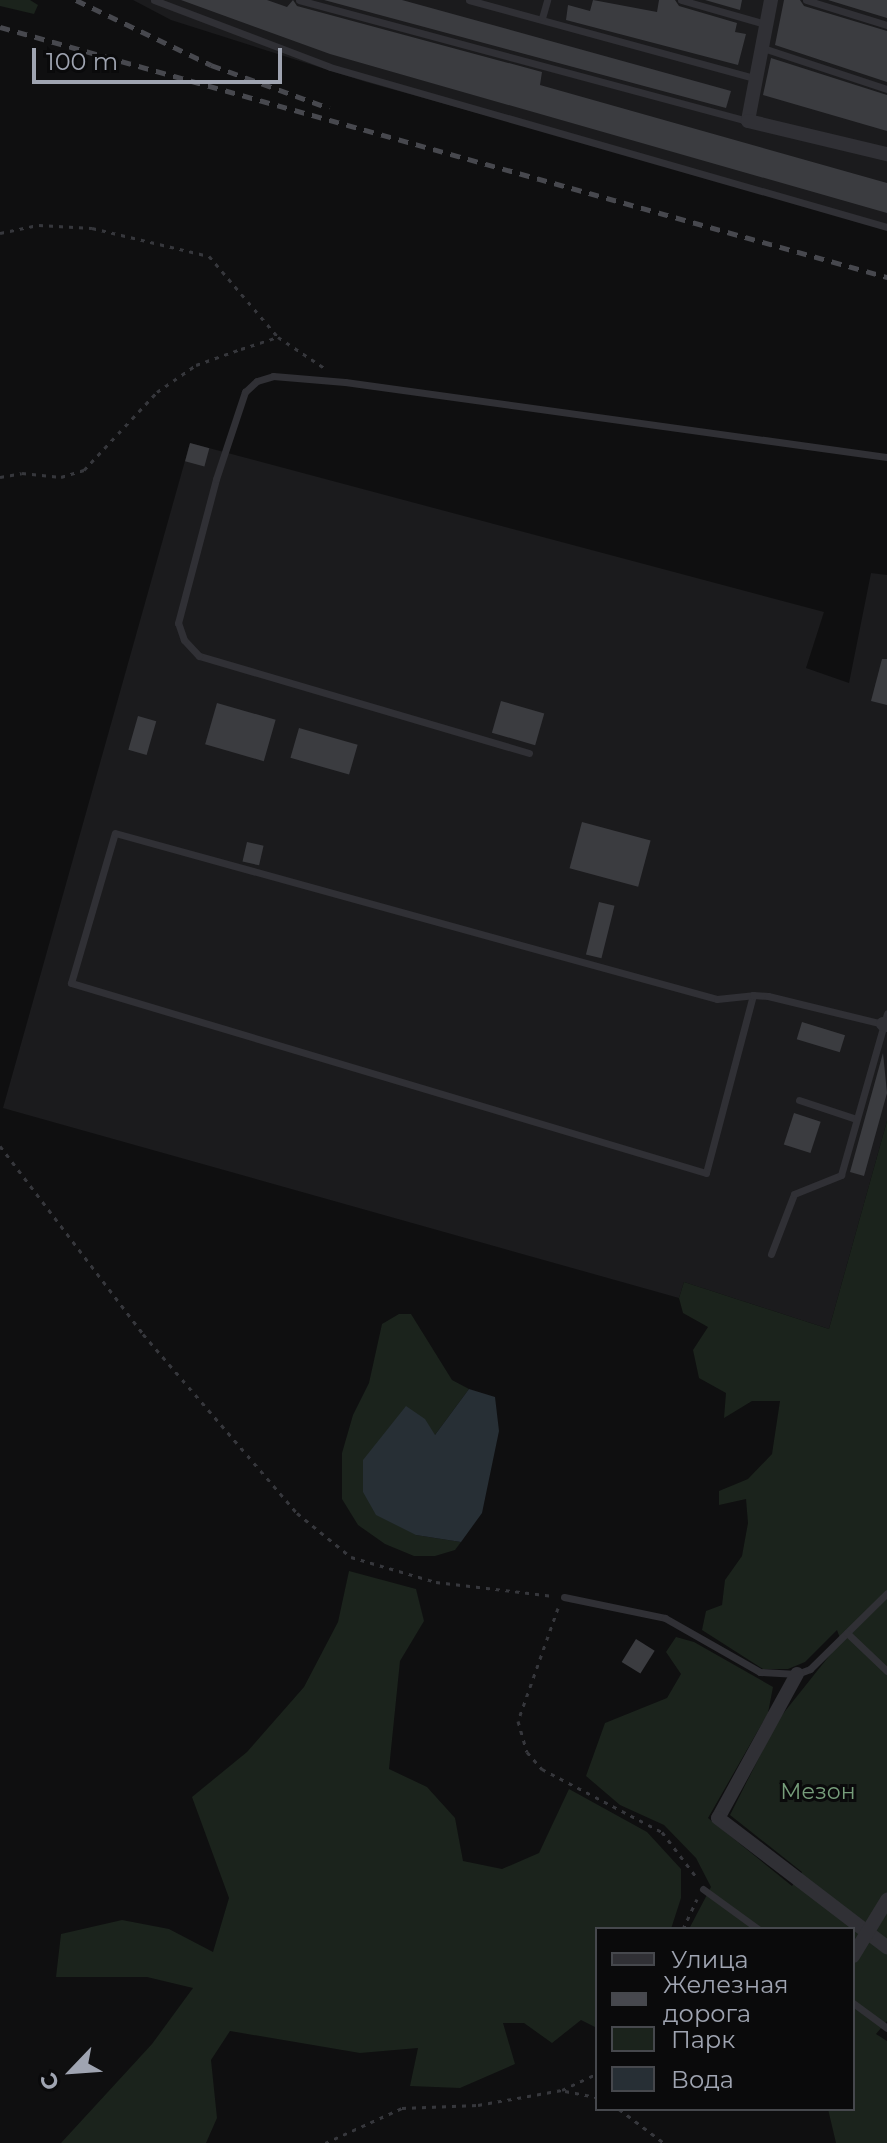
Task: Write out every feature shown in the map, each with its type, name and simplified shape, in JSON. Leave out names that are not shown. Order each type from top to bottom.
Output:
[{"type":"street","points":[[771,0],[748,121],[887,154]]},
{"type":"street","points":[[797,1674],[718,1818],[887,1947]]},
{"type":"street","points":[[855,1953],[887,1900]]},
{"type":"lane","points":[[154,0],[330,67],[887,227]]},
{"type":"lane","points":[[299,0],[748,121]]},
{"type":"lane","points":[[469,0],[754,78]]},
{"type":"lane","points":[[542,18],[547,0]]},
{"type":"lane","points":[[681,0],[765,24]]},
{"type":"lane","points":[[806,0],[887,25]]},
{"type":"lane","points":[[761,47],[887,89]]},
{"type":"lane","points":[[529,753],[199,656],[184,640],[178,623],[216,479],[245,392],[273,376],[345,382],[887,457]]},
{"type":"lane","points":[[753,995],[706,1173],[71,983],[115,833],[717,999],[753,995],[886,1020],[841,1175],[794,1194],[771,1254]]},
{"type":"lane","points":[[799,1100],[856,1119]]},
{"type":"lane","points":[[564,1597],[665,1618],[760,1672],[797,1674],[810,1669],[887,1593]]},
{"type":"lane","points":[[847,1633],[887,1671]]},
{"type":"lane","points":[[703,1889],[755,1927]]},
{"type":"lane","points":[[855,2004],[887,2028]]},
{"type":"path","points":[[0,233],[39,225],[92,228],[209,256],[278,337],[345,382]]},
{"type":"path","points":[[0,477],[22,473],[61,477],[84,470],[157,392],[196,365],[278,337]]},
{"type":"path","points":[[0,1146],[153,1346],[297,1513],[351,1557],[436,1582],[564,1597],[518,1721],[527,1752],[542,1769],[662,1832],[703,1889],[684,1927]]},
{"type":"path","points":[[325,2143],[402,2108],[478,2105],[562,2090],[595,2075]]},
{"type":"path","points":[[562,2090],[595,2097]]},
{"type":"path","points":[[622,2111],[664,2143]]},
{"type":"shaded area","points":[[133,0],[887,0],[887,227],[366,82],[171,20]]},
{"type":"shaded area","points":[[190,443],[824,612],[806,668],[849,683],[871,573],[887,575],[887,1121],[829,1329],[684,1282],[679,1298],[3,1108]]},
{"type":"green space","points":[[0,0],[30,0],[38,5],[34,14],[0,6]]},
{"type":"green space","name":"Мезон","points":[[887,1121],[887,2021],[876,2034],[887,2041],[887,2143],[836,2143],[828,2111],[855,2111],[855,1927],[690,1927],[711,1887],[696,1858],[664,1825],[620,1805],[586,1776],[605,1723],[667,1698],[681,1674],[666,1652],[676,1637],[694,1642],[773,1687],[768,1713],[708,1818],[792,1886],[802,1872],[730,1815],[778,1720],[841,1641],[837,1630],[805,1662],[788,1669],[763,1669],[702,1630],[706,1611],[722,1605],[725,1580],[742,1556],[748,1523],[746,1499],[719,1505],[719,1491],[748,1479],[772,1454],[780,1401],[752,1401],[724,1418],[726,1393],[699,1378],[693,1350],[708,1327],[683,1313],[679,1298],[684,1282],[829,1329]]},
{"type":"green space","points":[[399,1314],[411,1314],[452,1380],[469,1389],[435,1435],[416,1535],[461,1542],[455,1550],[435,1556],[414,1556],[385,1544],[358,1525],[342,1499],[342,1453],[353,1415],[369,1383],[382,1324]]},
{"type":"green space","points":[[349,1571],[416,1589],[424,1621],[400,1661],[389,1769],[427,1787],[455,1818],[463,1861],[502,1869],[539,1853],[569,1789],[647,1832],[681,1869],[681,1898],[672,1927],[595,1927],[595,2027],[581,2020],[552,2043],[524,2023],[503,2023],[515,2064],[460,2088],[410,2086],[418,2048],[360,2053],[230,2031],[211,2060],[217,2118],[206,2143],[61,2143],[152,2044],[193,1988],[147,1977],[56,1977],[61,1934],[122,1920],[169,1929],[213,1952],[229,1898],[192,1797],[247,1752],[304,1687],[338,1622]]},
{"type":"water","points":[[469,1389],[495,1397],[499,1431],[482,1513],[461,1542],[416,1535],[376,1515],[363,1492],[363,1460],[406,1406],[425,1419],[435,1435]]},
{"type":"building","points":[[181,0],[267,0],[287,7],[293,0],[297,6],[542,72],[540,85],[887,183],[887,213],[330,54]]},
{"type":"building","points":[[324,0],[402,0],[731,91],[726,108]]},
{"type":"building","points":[[593,0],[657,12],[659,0],[675,0],[679,6],[737,23],[735,32],[746,34],[738,65],[566,20],[568,5],[590,11]]},
{"type":"building","points":[[705,0],[742,0],[740,10]]},
{"type":"building","points":[[784,0],[800,0],[804,6],[887,31],[887,82],[775,45]]},
{"type":"building","points":[[828,0],[887,0],[887,18]]},
{"type":"building","points":[[771,58],[887,95],[887,131],[763,95]]},
{"type":"building","points":[[190,443],[209,448],[204,467],[185,461]]},
{"type":"building","points":[[882,659],[887,659],[887,705],[871,701]]},
{"type":"building","points":[[501,701],[544,713],[535,745],[492,733]]},
{"type":"building","points":[[217,703],[276,720],[264,761],[205,744]]},
{"type":"building","points":[[138,716],[156,721],[147,755],[128,750]]},
{"type":"building","points":[[299,728],[358,745],[349,775],[290,758]]},
{"type":"building","points":[[582,822],[651,840],[638,887],[570,868]]},
{"type":"building","points":[[247,842],[264,846],[259,865],[243,861]]},
{"type":"building","points":[[599,902],[615,906],[601,958],[586,954]]},
{"type":"building","points":[[802,1022],[845,1035],[840,1052],[797,1039]]},
{"type":"building","points":[[883,1053],[887,1093],[864,1176],[850,1172]]},
{"type":"building","points":[[794,1113],[821,1122],[810,1153],[784,1144]]},
{"type":"building","points":[[636,1639],[655,1651],[640,1674],[622,1662]]},
{"type":"railway","points":[[76,0],[211,65],[329,108]]},
{"type":"railway","points":[[0,27],[887,277]]}]
